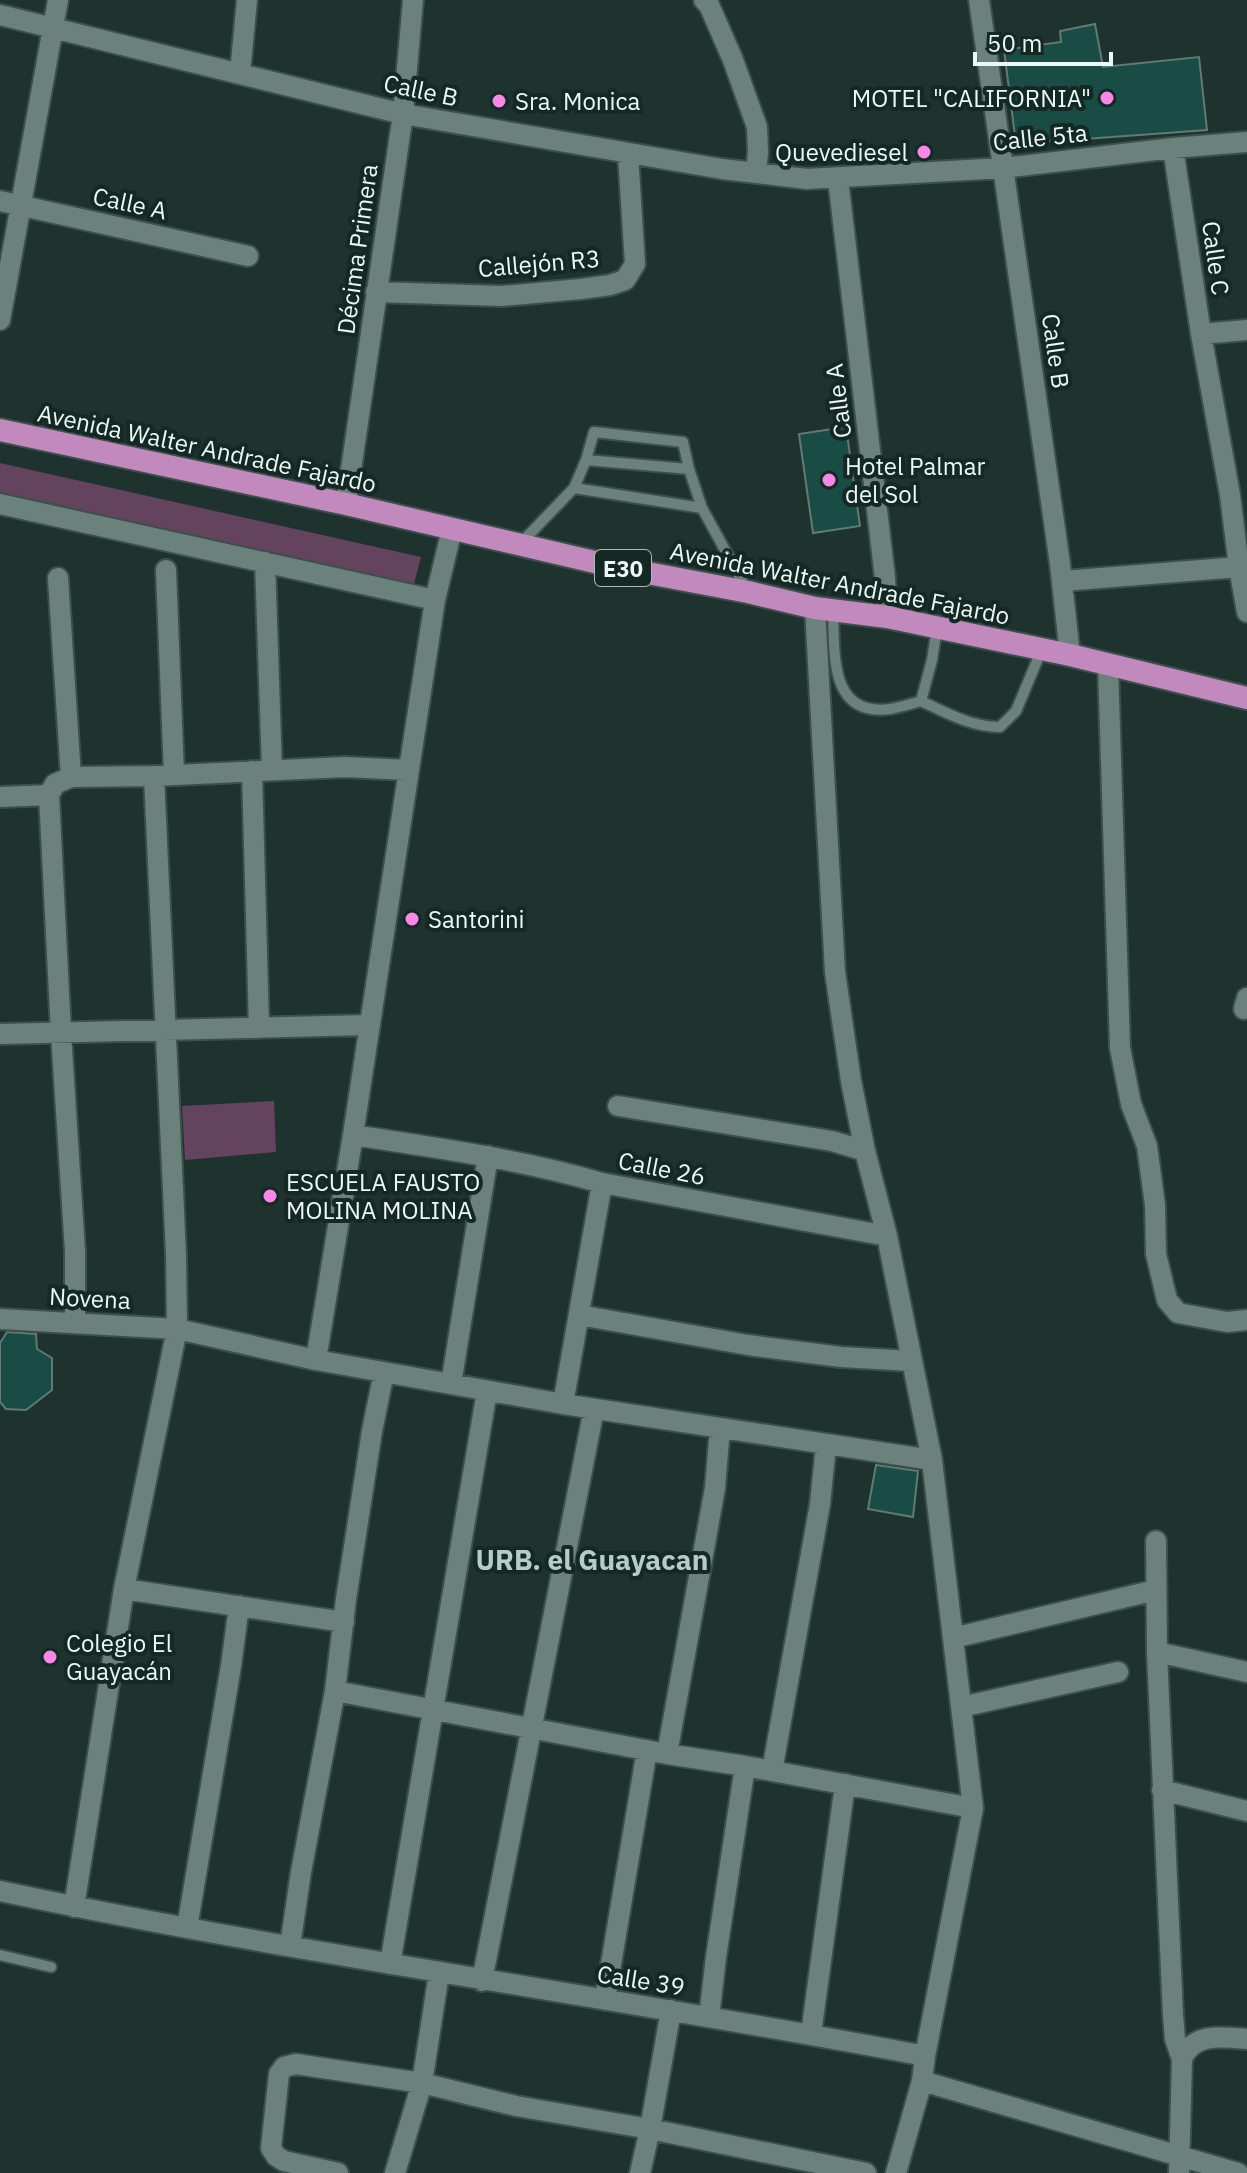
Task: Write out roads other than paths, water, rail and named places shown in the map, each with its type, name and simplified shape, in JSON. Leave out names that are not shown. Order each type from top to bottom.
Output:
[{"type":"main road","name":"Avenida Walter Andrade Fajardo","points":[[0,430],[346,504],[616,567],[824,609],[887,617],[1070,655],[1247,697]]},
{"type":"street","points":[[0,320],[58,0]]},
{"type":"street","points":[[240,73],[247,0]]},
{"type":"street","name":"Décima Primera","points":[[346,504],[403,114],[413,0]]},
{"type":"street","points":[[704,0],[733,60],[757,127],[756,173]]},
{"type":"street","name":"Calle B","points":[[979,0],[1063,581],[1070,655]]},
{"type":"street","name":"Calle B","points":[[0,15],[403,114],[628,154],[756,173],[838,179]]},
{"type":"street","name":"Calle 5ta","points":[[838,179],[1003,168],[1247,142]]},
{"type":"street","name":"Calle C","points":[[1173,148],[1201,334],[1238,494],[1239,567],[1247,612]]},
{"type":"street","name":"Callejón R3","points":[[376,292],[502,296],[581,289],[625,280],[635,264],[628,154]]},
{"type":"street","name":"Calle A","points":[[838,179],[887,617]]},
{"type":"street","name":"Calle A","points":[[0,201],[248,256]]},
{"type":"street","points":[[1201,334],[1247,330]]},
{"type":"street","points":[[0,504],[435,600]]},
{"type":"street","points":[[316,1360],[435,600],[452,529]]},
{"type":"street","points":[[259,1028],[265,562]]},
{"type":"street","points":[[1063,581],[1239,567]]},
{"type":"street","points":[[74,1907],[124,1589],[177,1329],[166,1029],[166,570]]},
{"type":"street","points":[[58,578],[71,777]]},
{"type":"street","points":[[824,609],[835,972],[851,1081],[887,1236],[932,1460],[973,1808],[922,2081],[896,2173]]},
{"type":"street","points":[[1108,665],[1120,1048],[1131,1104],[1147,1146],[1155,1205],[1156,1254],[1167,1300],[1178,1313],[1227,1322],[1247,1320]]},
{"type":"street","points":[[75,1323],[75,1251],[49,795],[55,784],[71,777],[345,767],[408,770]]},
{"type":"street","points":[[0,797],[49,795]]},
{"type":"street","points":[[0,1034],[368,1025]]},
{"type":"street","points":[[618,1106],[832,1141],[865,1151]]},
{"type":"street","points":[[353,1135],[488,1156],[602,1183]]},
{"type":"street","points":[[451,1384],[488,1156]]},
{"type":"street","name":"Calle 26","points":[[563,1404],[602,1183],[887,1236]]},
{"type":"street","points":[[579,1315],[748,1345],[841,1357],[911,1361]]},
{"type":"street","name":"Novena","points":[[0,1319],[177,1329],[316,1360],[487,1391],[932,1460]]},
{"type":"street","points":[[290,1946],[335,1691],[367,1461],[384,1372]]},
{"type":"street","points":[[390,1964],[487,1391]]},
{"type":"street","points":[[482,1981],[594,1409]]},
{"type":"street","points":[[605,2000],[715,1488],[720,1428]]},
{"type":"street","points":[[772,1771],[820,1504],[826,1445]]},
{"type":"street","points":[[1156,1541],[1157,1652],[1173,2015],[1175,2039],[1182,2059]]},
{"type":"street","points":[[124,1589],[344,1622]]},
{"type":"street","points":[[953,1638],[1156,1590]]},
{"type":"street","points":[[187,1928],[239,1606]]},
{"type":"street","points":[[1157,1652],[1247,1672]]},
{"type":"street","points":[[961,1707],[1118,1672]]},
{"type":"street","points":[[335,1691],[973,1808]]},
{"type":"street","points":[[709,2017],[745,1766]]},
{"type":"street","points":[[811,2034],[845,1784]]},
{"type":"street","points":[[1162,1790],[1247,1811]]},
{"type":"street","name":"Calle 39","points":[[0,1891],[482,1981],[671,2010],[925,2056]]},
{"type":"street","points":[[395,2173],[422,2083],[439,1973]]},
{"type":"street","points":[[640,2173],[671,2010]]},
{"type":"street","points":[[1179,2164],[1182,2059],[1186,2049],[1196,2042],[1218,2036],[1247,2039]]},
{"type":"street","points":[[338,2173],[284,2161],[271,2148],[279,2074],[284,2067],[296,2064],[422,2083],[516,2106],[650,2129],[866,2173]]},
{"type":"street","points":[[922,2081],[1179,2164],[1238,2173]]},
{"type":"lane","points":[[520,544],[574,488],[594,432],[683,442],[702,508],[748,592]]},
{"type":"lane","points":[[586,460],[689,469]]},
{"type":"lane","points":[[574,488],[702,508]]},
{"type":"lane","points":[[824,609],[838,677],[845,695],[856,703],[874,709],[890,709],[921,701],[948,715],[986,727],[1000,727],[1016,711],[1042,649]]},
{"type":"lane","points":[[921,701],[937,628]]},
{"type":"lane","points":[[0,1955],[51,1967]]},
{"type":"place","name":"MOTEL \"CALIFORNIA\"","points":[[1107,98]]},
{"type":"place","name":"Sra. Monica","points":[[499,101]]},
{"type":"place","name":"Quevediesel","points":[[924,152]]},
{"type":"place","name":"Hotel Palmar del Sol","points":[[829,480]]},
{"type":"place","name":"Santorini","points":[[412,919]]},
{"type":"place","name":"ESCUELA FAUSTO MOLINA MOLINA","points":[[270,1196]]},
{"type":"place","name":"Colegio El Guayacán","points":[[50,1657]]},
{"type":"district","name":"URB. el Guayacan","points":[[592,1559]]}]
